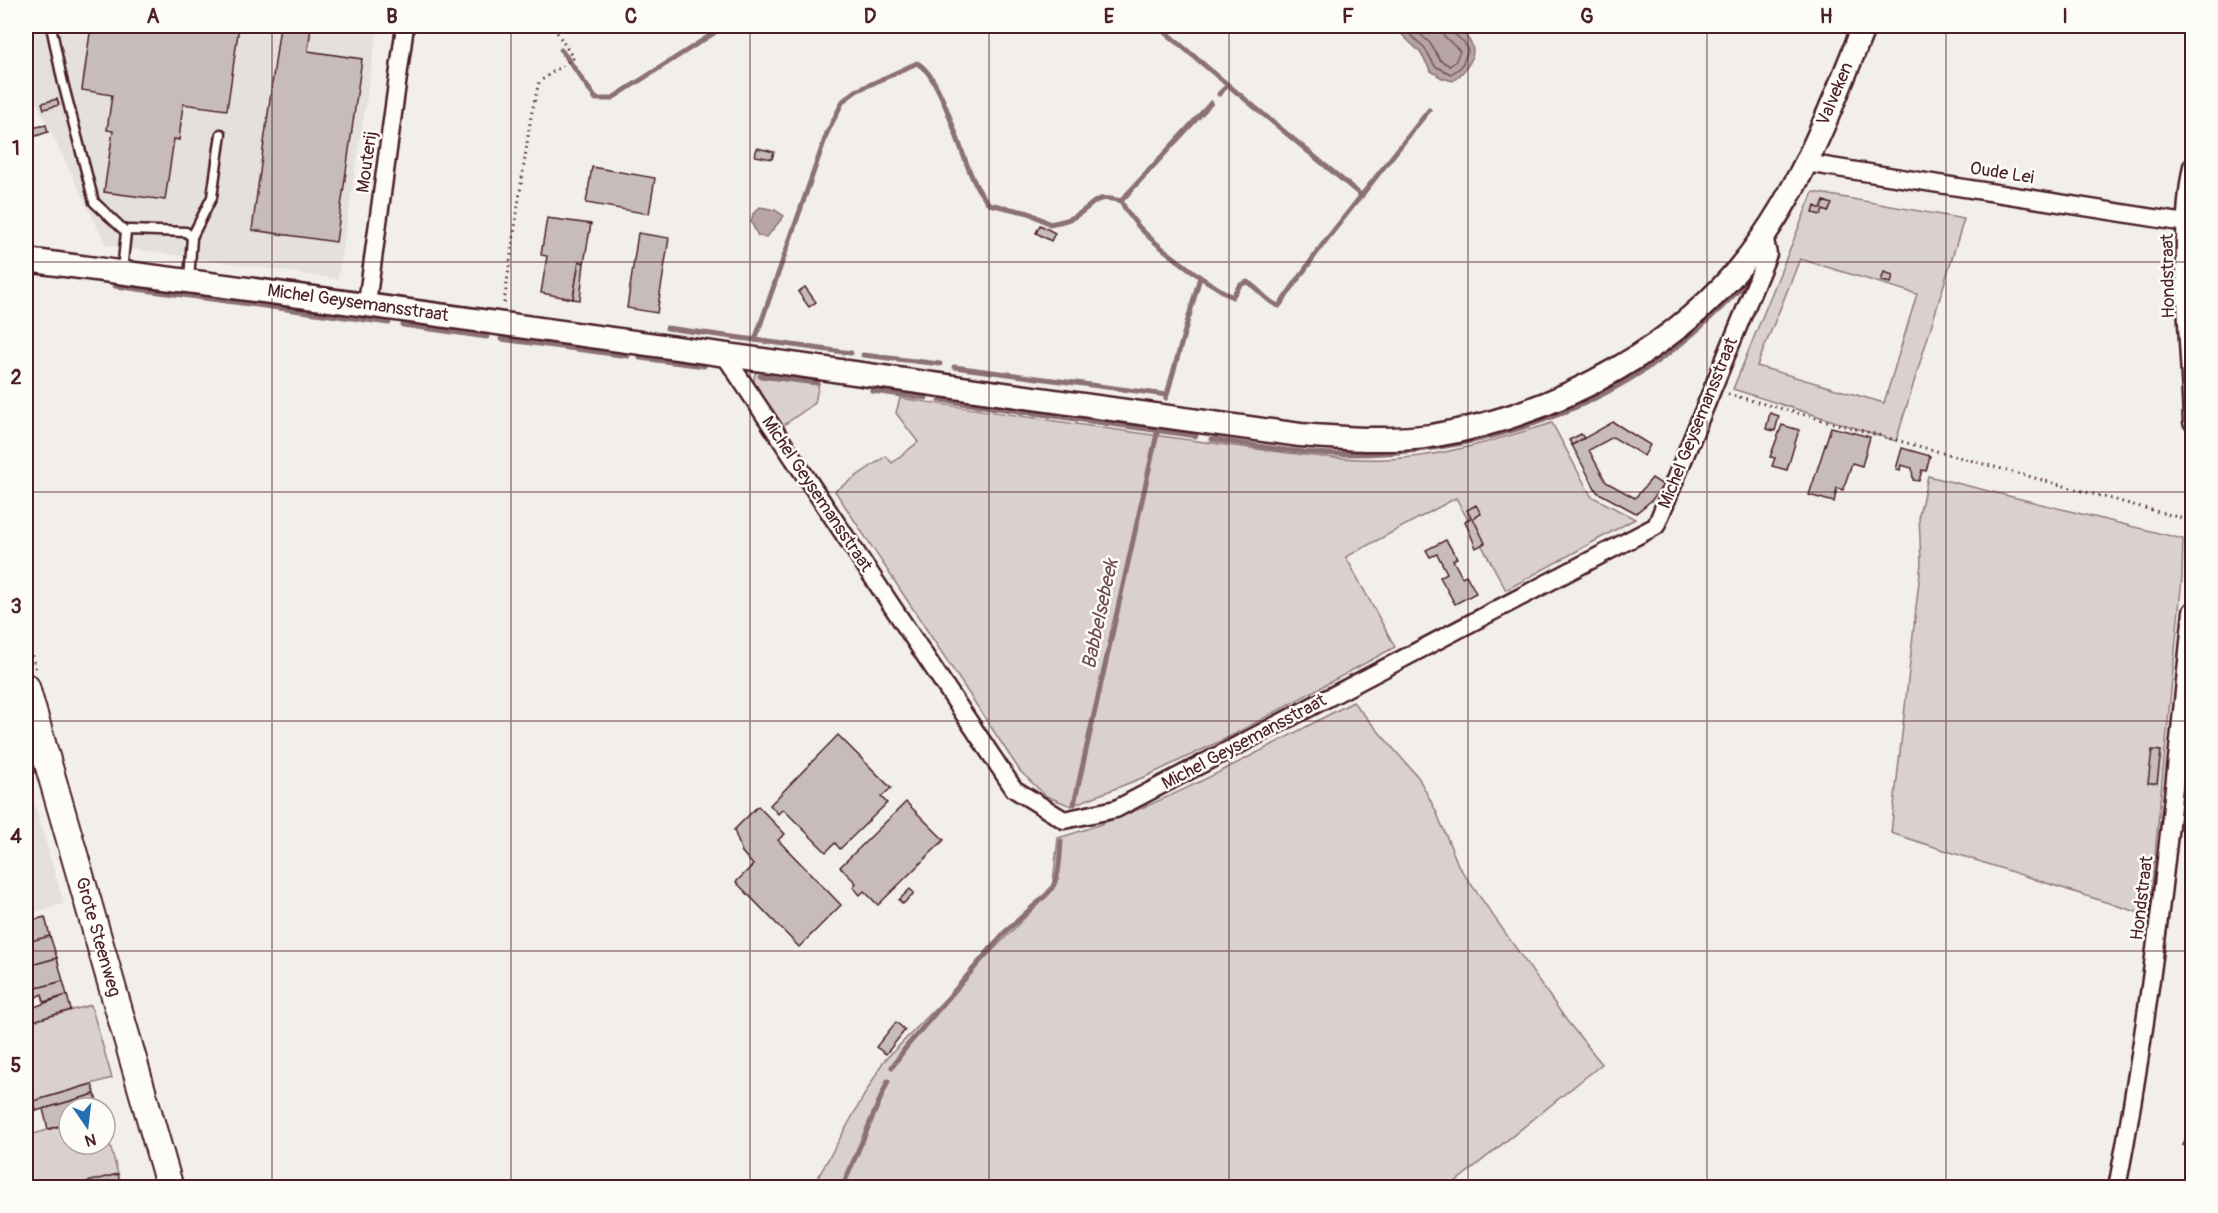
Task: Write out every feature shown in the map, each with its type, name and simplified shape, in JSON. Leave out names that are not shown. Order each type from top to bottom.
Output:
[{"type":"main road","name":"Grote Steenweg","points":[[26,687],[170,1188]]},
{"type":"street","name":"Mouterij","points":[[367,303],[405,26]]},
{"type":"street","name":"Valveken","points":[[1806,163],[1864,26]]},
{"type":"street","name":"Michel Geysemansstraat","points":[[26,260],[367,303],[725,356],[1300,435],[1347,438],[1430,436],[1539,407],[1648,350],[1714,297],[1764,236],[1806,163]]},
{"type":"street","name":"Oude Lei","points":[[1806,163],[2190,222]]},
{"type":"street","name":"Hondstraat","points":[[2193,166],[2188,189],[2193,422]]},
{"type":"street","name":"Michel Geysemansstraat","points":[[725,356],[1014,789],[1064,820],[1116,809],[1656,526],[1768,254],[1764,236]]},
{"type":"street","name":"Hondstraat","points":[[2117,1188],[2161,910],[2193,611]]},
{"type":"lane","points":[[51,26],[62,79],[94,202],[126,232]]},
{"type":"lane","points":[[189,280],[192,237],[212,197],[221,134]]},
{"type":"lane","points":[[126,232],[132,229],[186,232],[192,237]]},
{"type":"lane","points":[[122,272],[126,232]]},
{"type":"path","points":[[501,323],[531,116],[539,82],[573,58],[553,26]]},
{"type":"path","points":[[1713,389],[2193,521]]},
{"type":"shaded area","points":[[26,26],[378,26],[338,279],[106,245],[26,81]]},
{"type":"shaded area","points":[[1813,192],[1964,219],[1896,441],[1733,389]],"holes":[[[1800,259],[1917,294],[1884,403],[1757,366]]]},
{"type":"shaded area","points":[[757,370],[820,378],[815,403],[781,427],[756,392],[754,377]]},
{"type":"shaded area","points":[[900,398],[1180,439],[1304,455],[1367,459],[1429,455],[1471,446],[1552,423],[1591,496],[1635,519],[1506,590],[1456,498],[1346,557],[1395,647],[1231,736],[1147,776],[1071,806],[1046,796],[1020,771],[835,491],[886,456],[892,463],[918,442],[896,413]]},
{"type":"shaded area","points":[[1928,476],[2183,539],[2182,578],[2149,916],[1891,833],[1921,563],[1919,515]]},
{"type":"shaded area","points":[[1353,702],[1418,777],[1436,811],[1459,867],[1567,1021],[1602,1064],[1449,1187],[812,1188],[883,1062],[1052,890],[1058,838],[1097,826],[1172,795]]},
{"type":"shaded area","points":[[26,775],[64,904],[26,915]]},
{"type":"shaded area","points":[[91,1005],[112,1078],[26,1103],[26,1023]]},
{"type":"shaded area","points":[[57,1127],[57,1156],[113,1156],[118,1174],[67,1187],[26,1188],[26,1136]]},
{"type":"water","points":[[1428,24],[1454,27],[1472,44],[1473,51],[1469,64],[1453,81],[1442,78],[1431,71],[1420,52],[1393,26]]},
{"type":"water","points":[[760,207],[775,210],[784,216],[767,237],[758,236],[751,222],[753,214]]},
{"type":"building","points":[[91,26],[239,26],[227,110],[183,104],[179,140],[174,139],[165,200],[104,192],[113,131],[107,130],[112,95],[82,90]]},
{"type":"building","points":[[280,26],[324,26],[324,28],[311,27],[308,51],[362,59],[336,242],[252,230]]},
{"type":"building","points":[[57,99],[59,105],[44,109],[42,103]]},
{"type":"building","points":[[46,125],[48,132],[30,138],[27,129]]},
{"type":"building","points":[[757,148],[774,152],[772,159],[755,156]]},
{"type":"building","points":[[592,167],[655,178],[649,214],[586,203]]},
{"type":"building","points":[[1824,201],[1832,204],[1828,212],[1823,210],[1821,215],[1813,213],[1815,206],[1821,209]]},
{"type":"building","points":[[547,218],[591,224],[584,263],[579,261],[573,299],[541,293],[547,256],[541,255]]},
{"type":"building","points":[[1040,225],[1055,233],[1051,241],[1036,233]]},
{"type":"building","points":[[638,233],[669,238],[657,313],[627,308]]},
{"type":"building","points":[[579,261],[584,263],[580,300],[573,299]]},
{"type":"building","points":[[1884,272],[1893,275],[1891,283],[1881,281]]},
{"type":"building","points":[[805,287],[816,302],[809,307],[798,292]]},
{"type":"building","points":[[1770,413],[1779,416],[1775,431],[1766,429]]},
{"type":"building","points":[[1613,422],[1650,445],[1644,456],[1613,437],[1589,450],[1606,482],[1635,498],[1652,478],[1663,485],[1652,500],[1636,513],[1597,492],[1572,445]]},
{"type":"building","points":[[1782,425],[1799,430],[1787,470],[1772,466],[1775,458],[1770,457]]},
{"type":"building","points":[[1831,427],[1870,437],[1862,466],[1852,463],[1843,490],[1837,488],[1834,502],[1809,495]]},
{"type":"building","points":[[1581,434],[1584,438],[1572,445],[1569,440]]},
{"type":"building","points":[[1902,448],[1930,456],[1926,471],[1922,470],[1919,481],[1913,480],[1912,468],[1901,465],[1900,470],[1896,469]]},
{"type":"building","points":[[1476,505],[1481,514],[1473,518],[1485,543],[1476,548],[1465,521],[1471,518],[1467,510]]},
{"type":"building","points":[[1446,540],[1457,558],[1453,560],[1462,577],[1466,575],[1476,593],[1455,604],[1440,577],[1447,573],[1437,554],[1430,557],[1426,550]]},
{"type":"building","points":[[838,735],[891,788],[881,797],[887,803],[840,849],[835,843],[826,852],[783,809],[778,814],[770,805]]},
{"type":"building","points":[[2152,750],[2161,751],[2157,783],[2148,783]]},
{"type":"building","points":[[906,802],[944,840],[878,905],[864,891],[860,895],[853,887],[856,883],[840,867]]},
{"type":"building","points":[[758,806],[785,834],[778,840],[841,905],[799,947],[736,882],[753,865],[742,852],[734,830]]},
{"type":"building","points":[[910,889],[914,893],[903,904],[899,900]]},
{"type":"building","points":[[45,917],[50,936],[26,943],[26,922]]},
{"type":"building","points":[[50,936],[57,958],[26,967],[26,951],[29,950],[27,942]]},
{"type":"building","points":[[57,958],[63,981],[34,989],[28,966]]},
{"type":"building","points":[[63,981],[67,995],[44,1002],[42,994],[26,1002],[26,991]]},
{"type":"building","points":[[67,995],[71,1010],[26,1023],[26,1010]]},
{"type":"building","points":[[896,1022],[905,1030],[886,1054],[876,1047]]},
{"type":"building","points":[[92,1084],[95,1094],[57,1096],[57,1105],[36,1111],[34,1101]]},
{"type":"building","points":[[57,1105],[57,1126],[48,1129],[43,1109]]},
{"type":"building","points":[[2187,1135],[2192,1138],[2192,1149],[2183,1145]]},
{"type":"building","points":[[118,1174],[122,1188],[72,1186]]},
{"type":"waterway","points":[[570,62],[596,99],[611,99],[725,26]]},
{"type":"waterway","points":[[1158,26],[1228,85]]},
{"type":"waterway","points":[[1345,26],[1350,28]]},
{"type":"waterway","points":[[561,50],[568,59]]},
{"type":"waterway","points":[[755,340],[827,133],[843,101],[856,91],[917,63],[927,71],[936,85],[972,176],[979,191],[989,204],[1029,213],[1050,224],[1081,213],[1099,199],[1121,201]]},
{"type":"waterway","points":[[1219,94],[1228,85],[1362,196]]},
{"type":"waterway","points":[[1200,277],[1146,234],[1136,224],[1121,201],[1211,103]]},
{"type":"waterway","points":[[1166,398],[1200,277],[1232,297],[1240,285],[1247,282],[1270,302],[1279,306],[1323,244],[1429,110]]},
{"type":"waterway","points":[[1211,439],[1306,452],[1384,453],[1476,440],[1521,428],[1606,393],[1645,369],[1683,342],[1746,283]]},
{"type":"waterway","points":[[115,286],[389,323]]},
{"type":"waterway","points":[[403,325],[487,337]]},
{"type":"waterway","points":[[667,328],[851,353]]},
{"type":"waterway","points":[[501,339],[628,356]]},
{"type":"waterway","points":[[863,355],[940,364]]},
{"type":"waterway","points":[[640,358],[704,366]]},
{"type":"waterway","points":[[954,367],[1167,395]]},
{"type":"waterway","points":[[760,376],[817,383]]},
{"type":"waterway","points":[[872,391],[926,398]]},
{"type":"waterway","points":[[940,400],[1196,436]]},
{"type":"waterway","name":"Babbelsebeek","points":[[1074,804],[1158,429]]},
{"type":"waterway","name":"Babbelsebeek","points":[[1040,900],[1052,888],[1058,874],[1061,841]]},
{"type":"waterway","name":"Babbelsebeek","points":[[892,1067],[907,1046],[1005,932],[1037,903]]},
{"type":"waterway","name":"Babbelsebeek","points":[[842,1188],[888,1081]]}]
